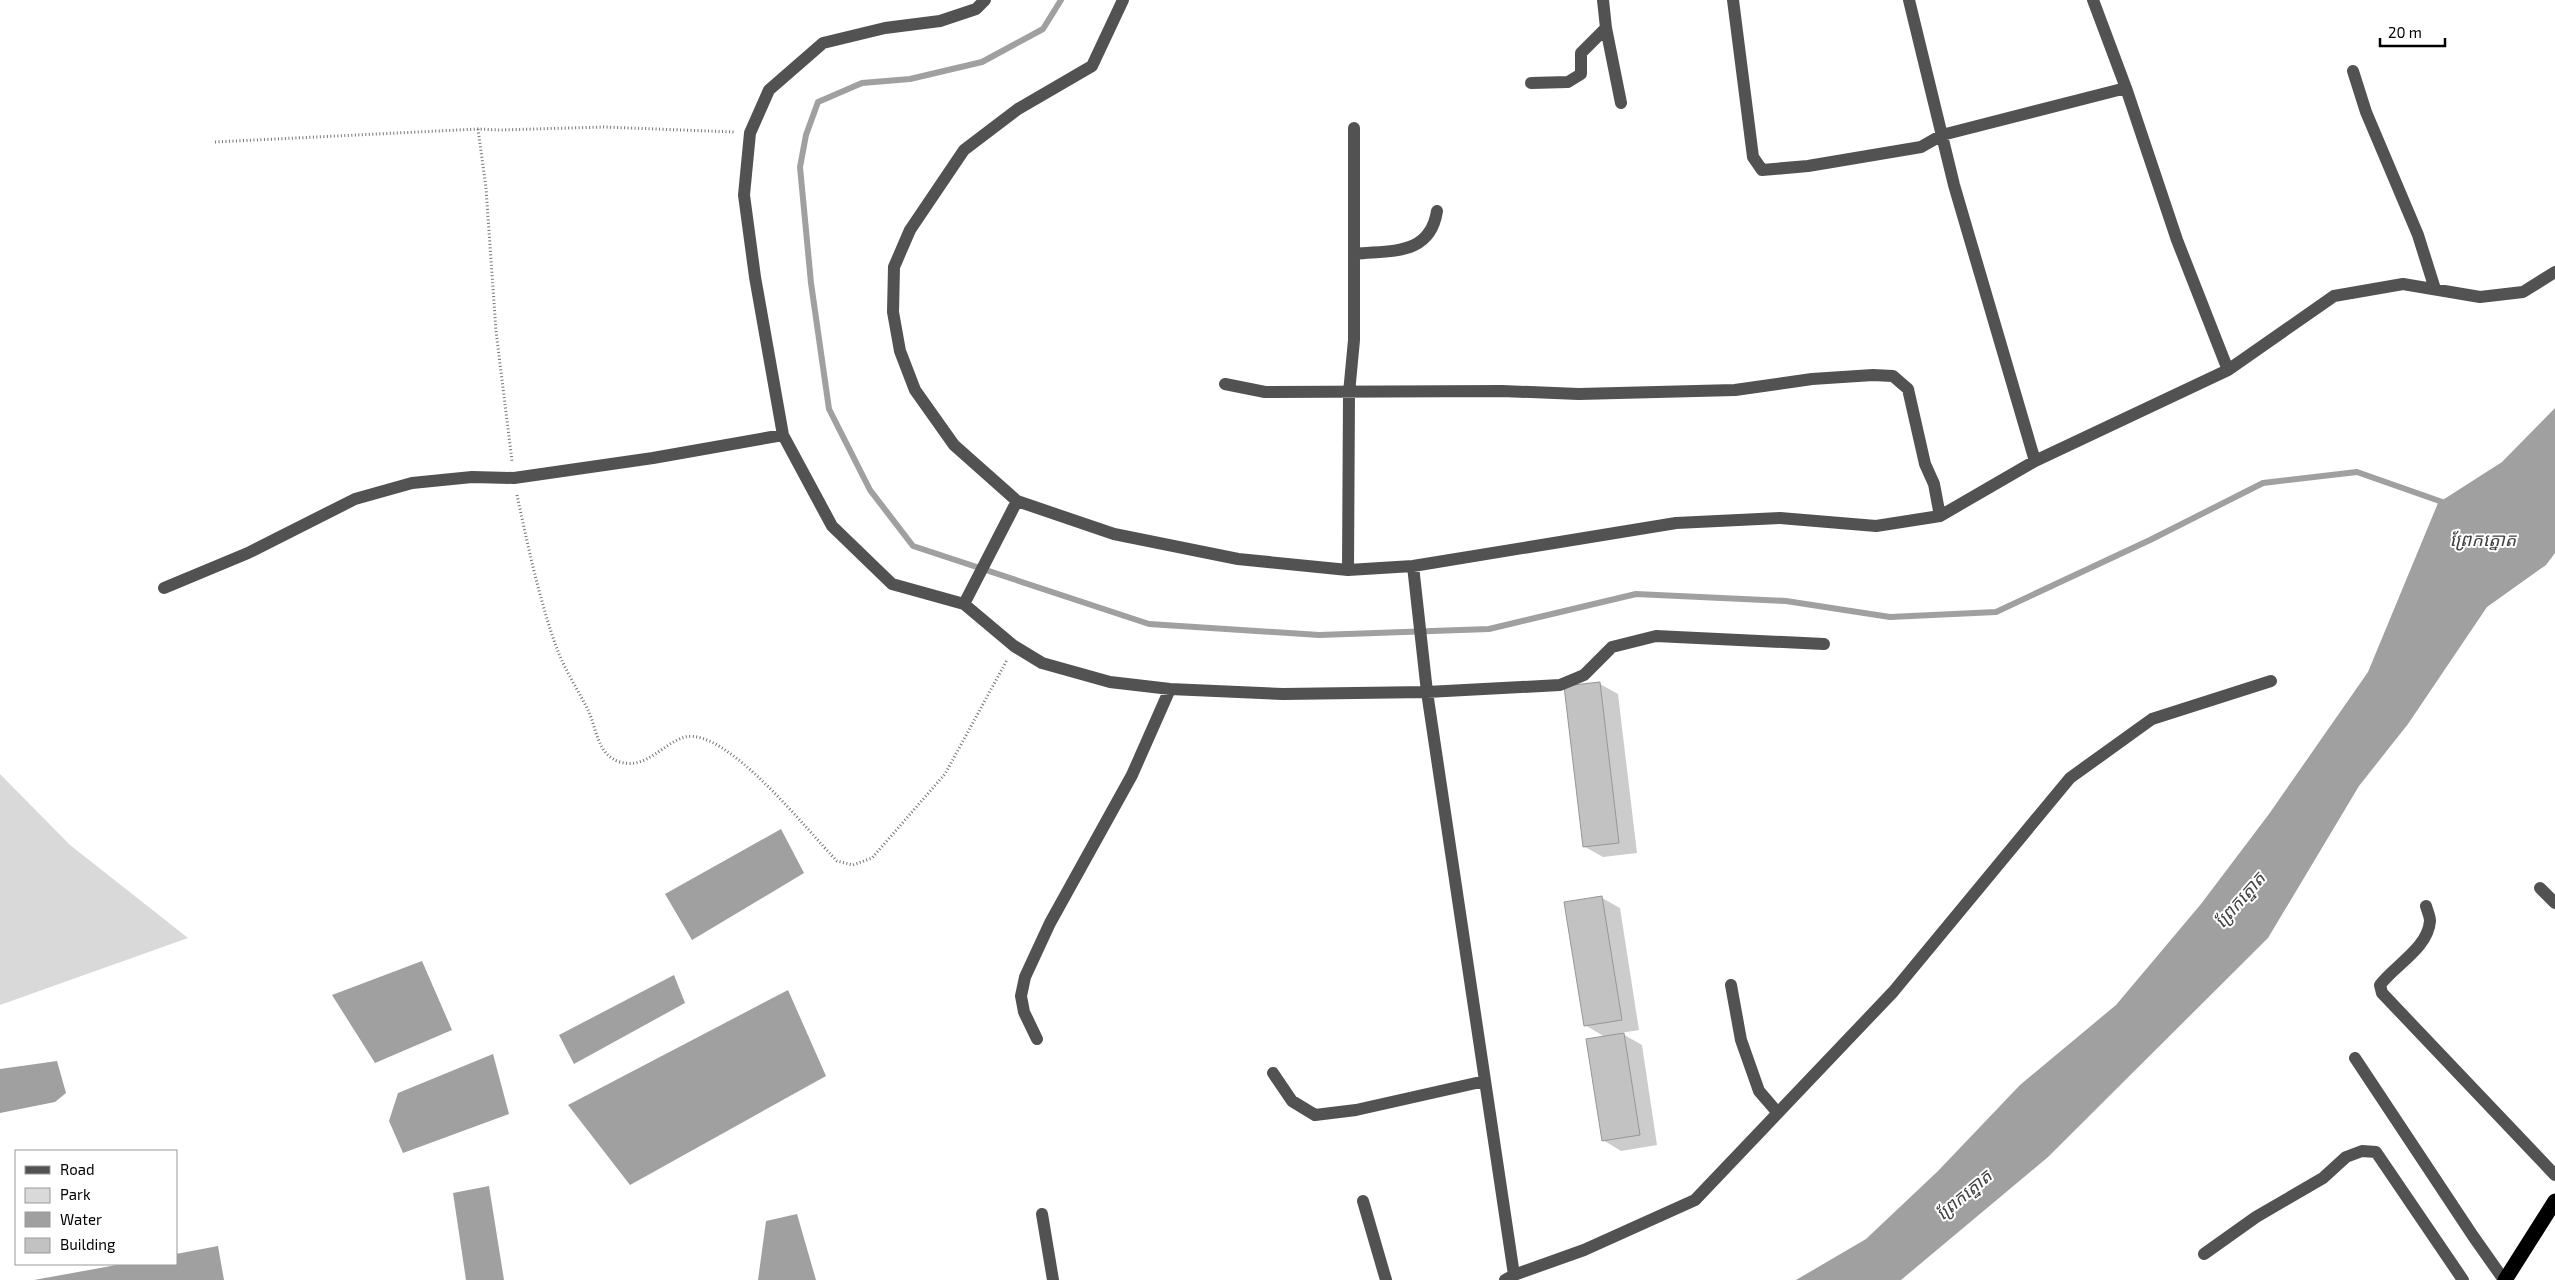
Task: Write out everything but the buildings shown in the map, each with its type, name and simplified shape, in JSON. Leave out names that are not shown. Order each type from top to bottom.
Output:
[{"type":"highway","points":[[2504,1280],[2555,1201]]},
{"type":"street","points":[[984,0],[976,9],[940,21],[885,28],[823,43],[769,90],[750,133],[744,195],[755,277],[783,435],[832,526],[892,584],[964,604],[1014,646],[1042,663],[1110,682],[1170,689],[1283,694],[1427,692],[1560,685],[1584,674],[1612,647],[1656,636],[1824,644]]},
{"type":"street","points":[[1123,0],[1092,66],[1018,109],[964,150],[910,230],[894,267],[893,312],[900,351],[915,390],[954,445],[1017,501],[1114,534],[1238,559],[1348,570],[1413,566],[1676,523],[1780,518],[1876,526],[1940,516],[2035,460],[2228,370],[2334,296],[2403,284],[2480,297],[2523,292],[2555,272]]},
{"type":"street","points":[[1603,0],[1606,28],[1621,103]]},
{"type":"street","points":[[1733,0],[1753,158],[1762,170],[1800,168],[1921,147],[1942,135],[2126,88]]},
{"type":"street","points":[[1909,0],[1942,135],[1994,326],[2035,460]]},
{"type":"street","points":[[2093,0],[2126,88],[2177,240],[2228,370]]},
{"type":"street","points":[[1531,83],[1568,82],[1582,74],[1581,53],[1606,28]]},
{"type":"street","points":[[2352,71],[2366,112],[2418,235],[2435,290]]},
{"type":"street","points":[[1348,570],[1349,393],[1354,340],[1354,128]]},
{"type":"street","points":[[1355,254],[1400,250],[1419,245],[1434,226],[1437,211]]},
{"type":"street","points":[[1225,384],[1266,392],[1502,391],[1579,394],[1736,390],[1812,379],[1873,374],[1893,376],[1908,389],[1925,464],[1934,484],[1940,516]]},
{"type":"street","points":[[164,588],[248,553],[355,499],[412,483],[472,477],[514,478],[653,458],[783,435]]},
{"type":"street","points":[[964,604],[1017,501]]},
{"type":"street","points":[[1413,566],[1427,692],[1485,1081],[1510,1278],[1584,1250],[1695,1200],[1893,992],[2070,778],[2152,720],[2272,681]]},
{"type":"street","points":[[1037,1039],[1024,1012],[1021,996],[1025,978],[1050,923],[1132,775],[1170,689]]},
{"type":"street","points":[[2540,888],[2555,903]]},
{"type":"street","points":[[2426,906],[2430,920],[2423,940],[2388,974],[2380,985],[2382,993],[2555,1175]]},
{"type":"street","points":[[1731,985],[1741,1040],[1759,1091],[1778,1113]]},
{"type":"street","points":[[2355,1058],[2504,1280]]},
{"type":"street","points":[[1273,1073],[1292,1101],[1315,1115],[1356,1110],[1485,1081]]},
{"type":"street","points":[[2204,1254],[2256,1217],[2323,1178],[2346,1157],[2362,1151],[2376,1152],[2463,1280]]},
{"type":"street","points":[[1364,1201],[1386,1280]]},
{"type":"street","points":[[1042,1214],[1053,1280]]},
{"type":"path","points":[[216,142],[478,129],[604,127],[750,133]]},
{"type":"path","points":[[478,129],[486,188],[496,331],[514,478],[532,564],[557,650],[589,712],[602,749],[619,762],[636,764],[686,737],[704,738],[718,745],[754,772],[837,861],[853,865],[872,858],[945,774],[1014,646]]},
{"type":"green space","points":[[0,774],[70,845],[188,938],[0,1005]]},
{"type":"water","name":"ព្រែកត្នោត","points":[[2555,408],[2555,553],[2546,565],[2487,607],[2408,724],[2359,786],[2268,938],[2048,1157],[1901,1280],[1796,1280],[1866,1239],[1938,1171],[2020,1085],[2116,1005],[2201,904],[2269,814],[2368,672],[2438,503],[2502,462]]},
{"type":"water","points":[[781,829],[804,873],[692,940],[665,894]]},
{"type":"water","points":[[422,961],[452,1030],[375,1063],[332,995]]},
{"type":"water","points":[[674,975],[685,1003],[574,1064],[559,1035]]},
{"type":"water","points":[[788,990],[826,1076],[630,1185],[568,1105]]},
{"type":"water","points":[[493,1054],[509,1114],[403,1153],[389,1121],[398,1093]]},
{"type":"water","points":[[57,1061],[66,1093],[55,1102],[0,1113],[0,1069]]},
{"type":"water","points":[[489,1186],[504,1280],[466,1280],[453,1193]]},
{"type":"water","points":[[797,1214],[816,1280],[758,1280],[766,1221]]},
{"type":"water","points":[[218,1246],[224,1280],[34,1280],[116,1265],[178,1265],[178,1254]]},
{"type":"waterway","points":[[1061,0],[1043,29],[982,62],[910,79],[862,83],[818,102],[806,135],[800,167],[811,283],[829,409],[870,490],[913,546],[1149,624],[1319,635],[1489,629],[1636,594],[1786,601],[1890,617],[1996,612],[2150,540],[2263,483],[2357,472],[2448,504]]}]
